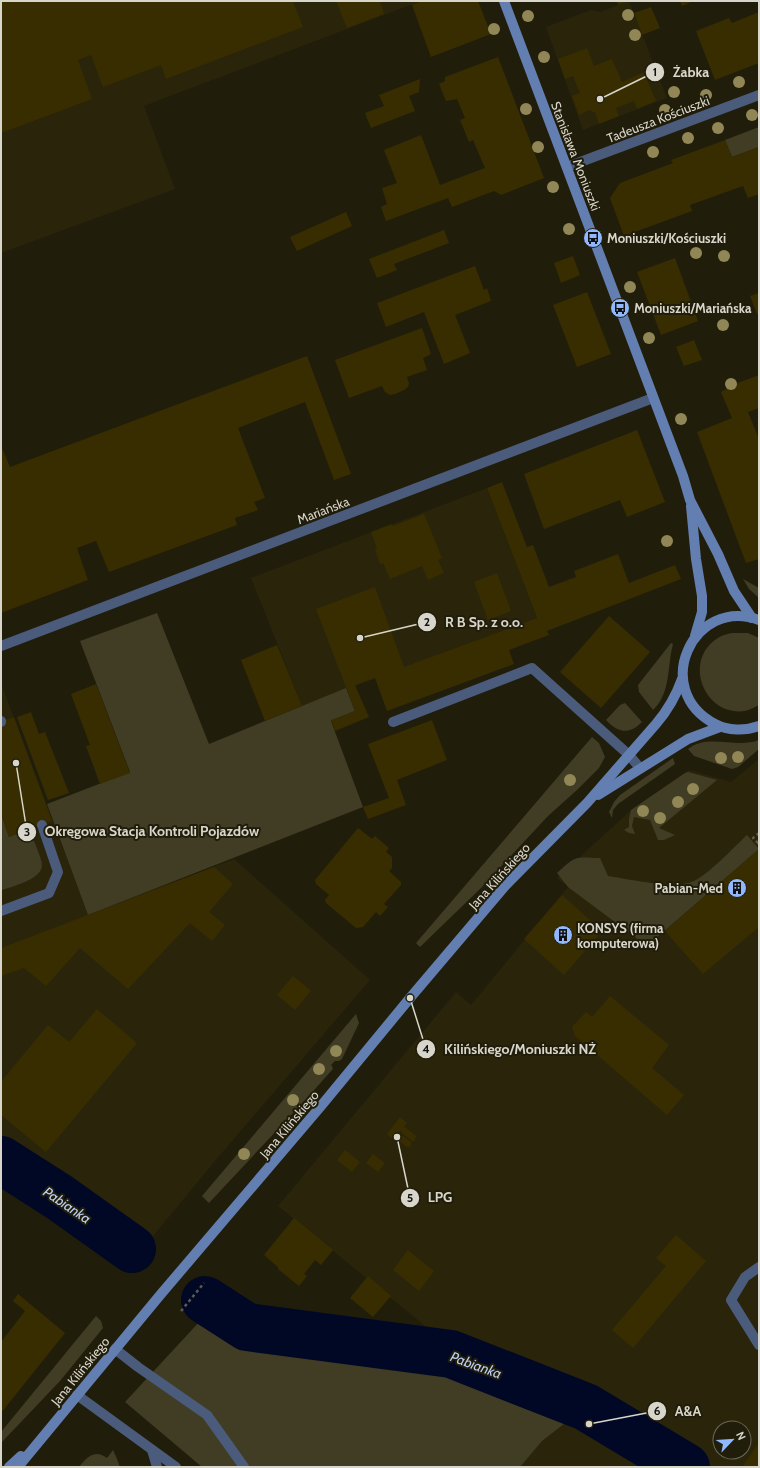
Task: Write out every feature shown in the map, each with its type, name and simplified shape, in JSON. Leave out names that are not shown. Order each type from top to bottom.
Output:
[{"type":"main road","name":"Stanisława Moniuszki","points":[[504,1],[690,500],[718,554],[734,591],[756,619]]},
{"type":"main road","name":"Stanisława Moniuszki","points":[[690,500],[696,559],[702,596],[702,612],[695,637]]},
{"type":"main road","points":[[756,619],[736,616],[721,619],[707,626],[695,637],[687,650],[683,664],[682,679],[686,694],[694,708],[706,719],[720,727],[736,730],[759,726]]},
{"type":"main road","name":"Jana Kilińskiego","points":[[18,1467],[161,1294],[505,886],[586,803],[665,714],[675,698],[682,679]]},
{"type":"main road","name":"Jana Kilińskiego","points":[[586,803],[688,739],[720,727]]},
{"type":"main road","points":[[9,1467],[55,1422]]},
{"type":"street","name":"Tadeusza Kościuszki","points":[[567,168],[759,95]]},
{"type":"street","name":"Mariańska","points":[[1,646],[653,398]]},
{"type":"street","points":[[393,722],[532,668],[629,755],[640,768]]},
{"type":"street","points":[[1,911],[49,893],[58,872],[42,825]]},
{"type":"street","points":[[759,1267],[745,1277],[731,1300],[759,1345]]},
{"type":"street","points":[[115,1349],[138,1367],[207,1415],[244,1467]]},
{"type":"street","points":[[77,1395],[151,1448],[172,1465]]},
{"type":"street","points":[[151,1448],[158,1467]]},
{"type":"path","points":[[759,833],[753,838],[758,843],[759,842]]},
{"type":"path","points":[[181,1310],[204,1283]]},
{"type":"shaded area","points":[[1,1],[421,1],[144,106],[175,189],[1,253]]},
{"type":"shaded area","points":[[629,1],[667,98],[583,130],[546,27],[591,10],[600,12]]},
{"type":"shaded area","points":[[759,127],[759,147],[732,157],[725,140]]},
{"type":"shaded area","points":[[487,488],[537,618],[302,706],[251,578]]},
{"type":"shaded area","points":[[743,579],[759,588],[759,598],[749,589]]},
{"type":"shaded area","points":[[157,613],[209,744],[346,688],[355,711],[331,721],[363,807],[88,915],[47,804],[130,772],[80,641]]},
{"type":"shaded area","points":[[732,633],[748,633],[759,638],[759,705],[745,711],[731,710],[718,705],[709,696],[703,685],[700,672],[701,660],[707,648],[720,637]]},
{"type":"shaded area","points":[[671,643],[673,644],[666,687],[663,696],[653,710],[639,692],[638,685]]},
{"type":"shaded area","points":[[1,683],[88,915],[234,859],[370,980],[215,1161],[149,1241],[1,1140]]},
{"type":"shaded area","points":[[625,703],[642,722],[628,731],[615,728],[606,720],[620,705]]},
{"type":"shaded area","points":[[592,737],[599,743],[605,757],[599,768],[548,816],[481,888],[420,947],[416,943]]},
{"type":"shaded area","points":[[759,740],[759,749],[738,767],[732,769],[694,756],[688,749],[696,744],[704,742],[713,741],[741,743]]},
{"type":"shaded area","points":[[673,758],[675,764],[618,804],[613,810],[612,818],[609,812],[614,802],[620,795]]},
{"type":"shaded area","points":[[759,759],[759,1467],[519,1467],[542,1441],[586,1407],[593,1398],[446,1343],[278,1206],[456,992],[471,1005],[568,887],[557,878],[631,810],[689,770],[731,782]]},
{"type":"shaded area","points":[[688,772],[717,780],[659,828],[675,835],[664,840],[658,840],[650,820],[634,817],[632,826],[635,834],[624,830],[629,827],[631,810]]},
{"type":"shaded area","points":[[1,814],[9,837],[29,829],[42,862],[41,870],[33,878],[2,890],[1,890]]},
{"type":"shaded area","points":[[747,835],[759,849],[647,946],[568,887],[557,873],[576,858],[600,858],[608,876],[652,883],[686,883],[694,881],[707,872]]},
{"type":"shaded area","points":[[356,1014],[359,1023],[342,1059],[335,1061],[331,1065],[333,1068],[332,1070],[209,1203],[202,1196]]},
{"type":"shaded area","points":[[214,1306],[247,1327],[451,1354],[586,1407],[542,1441],[520,1467],[202,1467],[125,1402]]},
{"type":"shaded area","points":[[96,1316],[101,1321],[103,1328],[60,1381],[1,1443],[1,1432]]},
{"type":"shaded area","points":[[113,1450],[120,1467],[79,1467],[88,1457],[92,1455],[99,1454],[107,1458]]},
{"type":"building","points":[[1,1],[293,1],[303,27],[166,79],[161,65],[103,87],[91,55],[78,60],[92,99],[1,133]]},
{"type":"building","points":[[336,1],[380,1],[384,14],[347,28]]},
{"type":"building","points":[[421,1],[478,1],[491,34],[431,57],[412,5]]},
{"type":"building","points":[[617,1],[630,1],[618,5]]},
{"type":"building","points":[[680,1],[693,1],[682,6]]},
{"type":"building","points":[[651,7],[660,28],[642,35],[634,13]]},
{"type":"building","points":[[759,12],[759,63],[715,80],[696,31],[729,18],[732,23]]},
{"type":"building","points":[[587,48],[594,66],[612,59],[622,82],[644,72],[656,101],[637,109],[634,101],[616,108],[619,116],[599,124],[596,113],[589,110],[579,115],[572,96],[580,93],[573,76],[565,79],[558,59]]},
{"type":"building","points":[[498,57],[544,178],[501,195],[494,191],[452,207],[448,198],[386,221],[381,207],[387,204],[382,188],[397,183],[384,150],[421,135],[440,185],[485,168],[473,140],[469,142],[460,120],[465,118],[457,99],[446,101],[439,84],[445,81],[445,77]]},
{"type":"building","points":[[420,79],[419,92],[409,96],[415,111],[371,128],[365,113],[384,106],[379,95]]},
{"type":"building","points":[[725,140],[732,157],[759,147],[759,194],[748,198],[743,186],[690,205],[692,211],[624,236],[610,198],[620,183],[673,163],[671,160]]},
{"type":"building","points":[[346,212],[352,226],[297,251],[290,237]]},
{"type":"building","points":[[444,230],[449,243],[394,264],[397,270],[377,278],[369,259]]},
{"type":"building","points":[[573,256],[580,275],[561,283],[554,263]]},
{"type":"building","points":[[675,258],[698,321],[661,335],[637,272]]},
{"type":"building","points":[[475,266],[484,290],[487,288],[491,301],[455,315],[470,353],[444,364],[424,312],[386,327],[377,303]]},
{"type":"building","points":[[587,292],[611,354],[577,367],[553,305]]},
{"type":"building","points":[[759,293],[759,314],[757,314],[750,296]]},
{"type":"building","points":[[422,328],[431,354],[423,358],[427,370],[407,377],[409,383],[408,387],[395,394],[390,395],[385,392],[382,386],[349,398],[335,360]]},
{"type":"building","points":[[694,340],[702,360],[684,366],[676,347]]},
{"type":"building","points":[[307,356],[351,474],[334,480],[305,402],[238,428],[265,498],[254,502],[258,510],[235,518],[237,525],[109,572],[96,541],[77,548],[88,580],[1,613],[1,446],[10,467]]},
{"type":"building","points":[[759,375],[759,408],[748,412],[759,439],[759,559],[746,563],[697,432],[732,418],[721,392],[732,385]]},
{"type":"building","points":[[637,430],[665,502],[627,517],[620,500],[544,529],[524,474]]},
{"type":"building","points":[[502,482],[527,547],[533,545],[549,587],[576,577],[574,571],[618,554],[629,583],[675,565],[681,579],[547,631],[549,635],[509,650],[514,664],[387,711],[375,678],[355,685],[369,717],[335,731],[331,720],[355,711],[316,609],[375,587],[404,667],[537,618],[487,488]]},
{"type":"building","points":[[424,514],[442,558],[438,560],[444,573],[428,580],[422,566],[390,579],[383,563],[380,564],[375,549],[377,548],[371,532],[392,524],[393,526]]},
{"type":"building","points":[[497,573],[511,611],[488,620],[474,582]]},
{"type":"building","points":[[609,616],[650,652],[601,708],[560,672]]},
{"type":"building","points":[[277,645],[302,706],[265,721],[241,660]]},
{"type":"building","points":[[96,684],[130,773],[100,784],[86,746],[90,745],[71,694]]},
{"type":"building","points":[[31,712],[39,734],[45,732],[69,793],[48,800],[17,717]]},
{"type":"building","points":[[14,717],[52,821],[9,837],[1,814],[1,722]]},
{"type":"building","points":[[432,720],[447,760],[397,780],[406,805],[368,819],[363,807],[389,798],[368,744]]},
{"type":"building","points":[[358,828],[372,839],[375,836],[389,848],[386,852],[392,857],[392,868],[389,871],[401,882],[401,885],[384,904],[388,907],[380,916],[376,912],[363,927],[356,928],[326,903],[325,900],[329,895],[316,884],[315,880]]},
{"type":"building","name":"Pabian-Med","points":[[759,849],[759,927],[703,974],[665,931]]},
{"type":"building","points":[[214,867],[233,884],[209,912],[225,925],[212,941],[190,923],[128,989],[80,948],[46,986],[24,968],[1,976],[1,948]]},
{"type":"building","name":"KONSYS (firma komputerowa)","points":[[562,895],[602,931],[564,975],[524,939]]},
{"type":"building","points":[[293,976],[311,991],[295,1010],[277,995]]},
{"type":"building","points":[[610,996],[669,1045],[652,1068],[684,1095],[667,1115],[575,1036],[572,1027],[586,1012],[592,1017]]},
{"type":"building","points":[[97,1009],[137,1043],[46,1152],[1,1115],[1,1082],[48,1025],[69,1042]]},
{"type":"building","points":[[400,1117],[407,1123],[403,1128],[405,1127],[416,1136],[414,1141],[401,1132],[401,1130],[393,1139],[387,1134]]},
{"type":"building","points":[[400,1134],[411,1142],[411,1146],[407,1147],[397,1139],[397,1136]]},
{"type":"building","points":[[345,1150],[360,1162],[352,1172],[337,1160]]},
{"type":"building","points":[[373,1154],[385,1163],[378,1172],[366,1163]]},
{"type":"building","points":[[294,1218],[333,1250],[321,1265],[315,1260],[304,1274],[307,1276],[299,1286],[264,1255]]},
{"type":"building","points":[[676,1235],[706,1261],[633,1348],[612,1330],[666,1266],[656,1258]]},
{"type":"building","points":[[408,1250],[434,1271],[419,1291],[393,1270]]},
{"type":"building","points":[[368,1276],[391,1296],[373,1317],[350,1298]]},
{"type":"building","points":[[18,1294],[65,1333],[1,1413],[1,1342],[25,1311],[13,1301]]},
{"type":"building","points":[[759,1443],[759,1467],[742,1467],[747,1460],[752,1460],[752,1453]]},
{"type":"waterway","name":"Pabianka","points":[[1,1160],[59,1197],[132,1249]]},
{"type":"waterway","name":"Pabianka","points":[[205,1300],[247,1327],[451,1354],[586,1407],[686,1467]]},
{"type":"place","name":"Żabka","points":[[600,99]]},
{"type":"place","name":"Moniuszki/Kościuszki","points":[[593,238]]},
{"type":"place","name":"Moniuszki/Mariańska","points":[[620,308]]},
{"type":"place","name":"R B Sp. z o.o.","points":[[360,638]]},
{"type":"place","name":"Okręgowa Stacja Kontroli Pojazdów","points":[[16,763]]},
{"type":"place","name":"Pabian-Med","points":[[737,888]]},
{"type":"place","name":"KONSYS (firma komputerowa)","points":[[563,935]]},
{"type":"place","name":"Kilińskiego/Moniuszki NŻ","points":[[410,998]]},
{"type":"place","name":"LPG","points":[[397,1137]]},
{"type":"place","name":"A&A","points":[[589,1424]]}]
